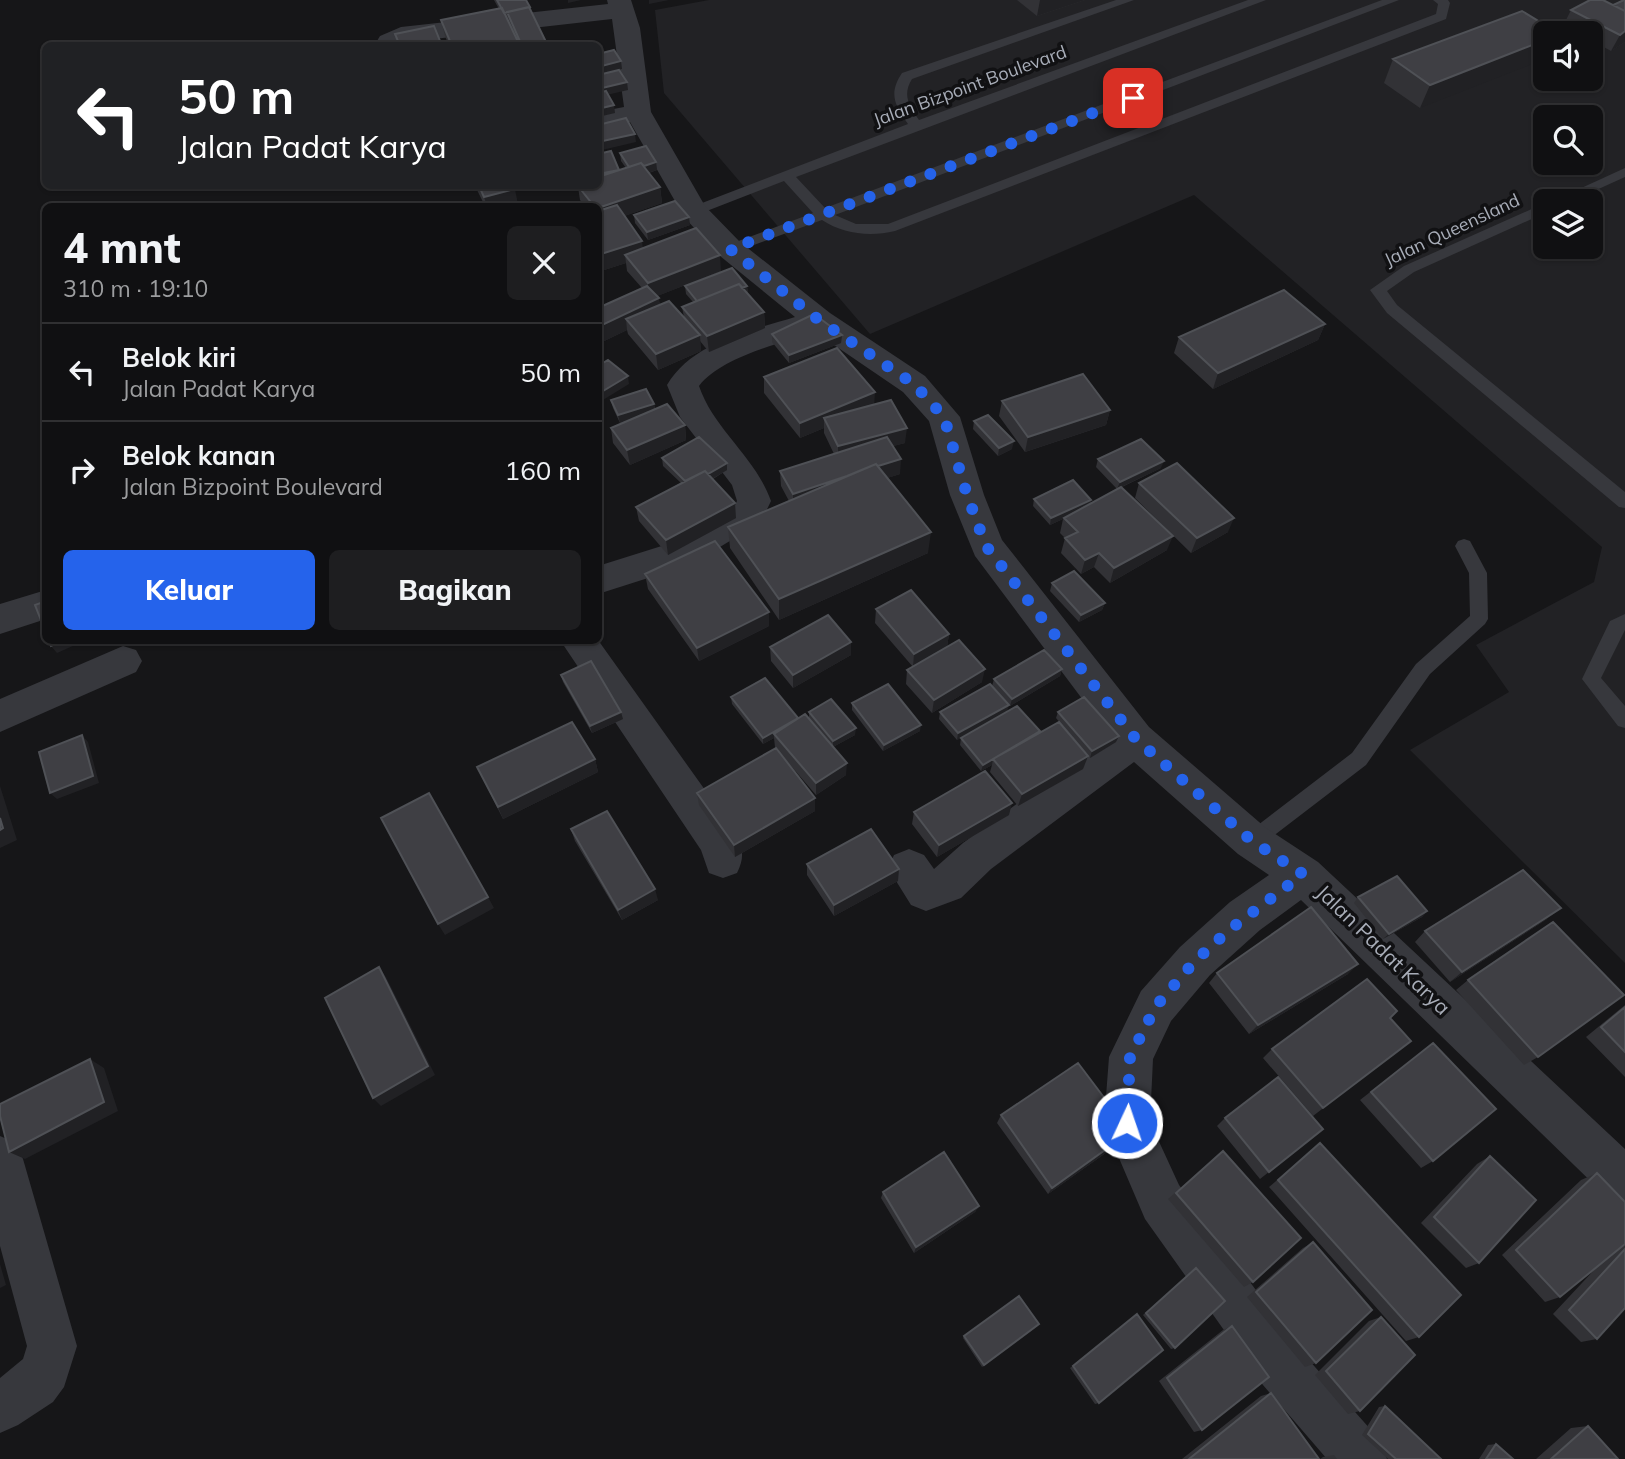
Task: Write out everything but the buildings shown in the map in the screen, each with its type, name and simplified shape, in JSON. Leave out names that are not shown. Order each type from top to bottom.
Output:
[{"type":"street","points":[[389,42],[401,34],[620,5]]},
{"type":"street","name":"Jalan Padat Karya","points":[[620,5],[627,28],[638,112],[694,211],[730,249],[819,320],[914,384],[944,417],[967,495],[986,546],[1135,738],[1252,841],[1303,874],[1625,1181]]},
{"type":"street","points":[[602,119],[638,112]]},
{"type":"street","points":[[602,579],[680,554],[749,513],[754,500],[747,481],[691,409],[683,385],[696,368],[739,348],[819,320]]},
{"type":"street","points":[[0,619],[42,605]]},
{"type":"street","points":[[581,644],[721,845],[723,860]]},
{"type":"street","points":[[0,716],[123,661]]},
{"type":"street","points":[[908,868],[926,892],[946,884],[977,856],[1135,738]]},
{"type":"street","points":[[1303,874],[1225,934],[1195,961],[1156,1006],[1130,1057],[1127,1123],[1162,1202],[1281,1367],[1361,1459]]},
{"type":"street","points":[[0,1159],[52,1346],[50,1364],[45,1375],[34,1386],[0,1407]]},
{"type":"lane","points":[[916,126],[898,96],[900,85],[907,76],[1128,0]]},
{"type":"lane","name":"Jalan Bizpoint Boulevard","points":[[694,211],[916,126],[1261,0]]},
{"type":"lane","points":[[730,249],[1393,0]]},
{"type":"lane","points":[[787,176],[821,215],[843,227],[872,231],[890,228],[1442,16],[1444,3],[1439,0]]},
{"type":"lane","points":[[1587,189],[1625,172]]},
{"type":"lane","name":"Jalan Queensland","points":[[1378,290],[1409,268],[1533,213]]},
{"type":"lane","points":[[1378,290],[1392,309],[1625,502]]},
{"type":"lane","points":[[1252,841],[1359,759],[1423,668],[1479,619],[1478,573],[1464,546]]},
{"type":"lane","points":[[1625,621],[1616,626],[1591,679],[1614,711],[1625,720]]},
{"type":"shaded area","points":[[709,0],[1625,0],[1625,963],[1410,750],[1509,692],[1476,645],[1594,582],[1602,547],[1194,195],[870,334],[664,93],[655,10]]},
{"type":"route","points":[[1127,1123],[1130,1057],[1156,1006],[1195,961],[1228,931],[1303,874],[1252,841],[1135,738],[986,546],[967,495],[944,417],[914,384],[819,320],[730,249],[1133,98]]}]
